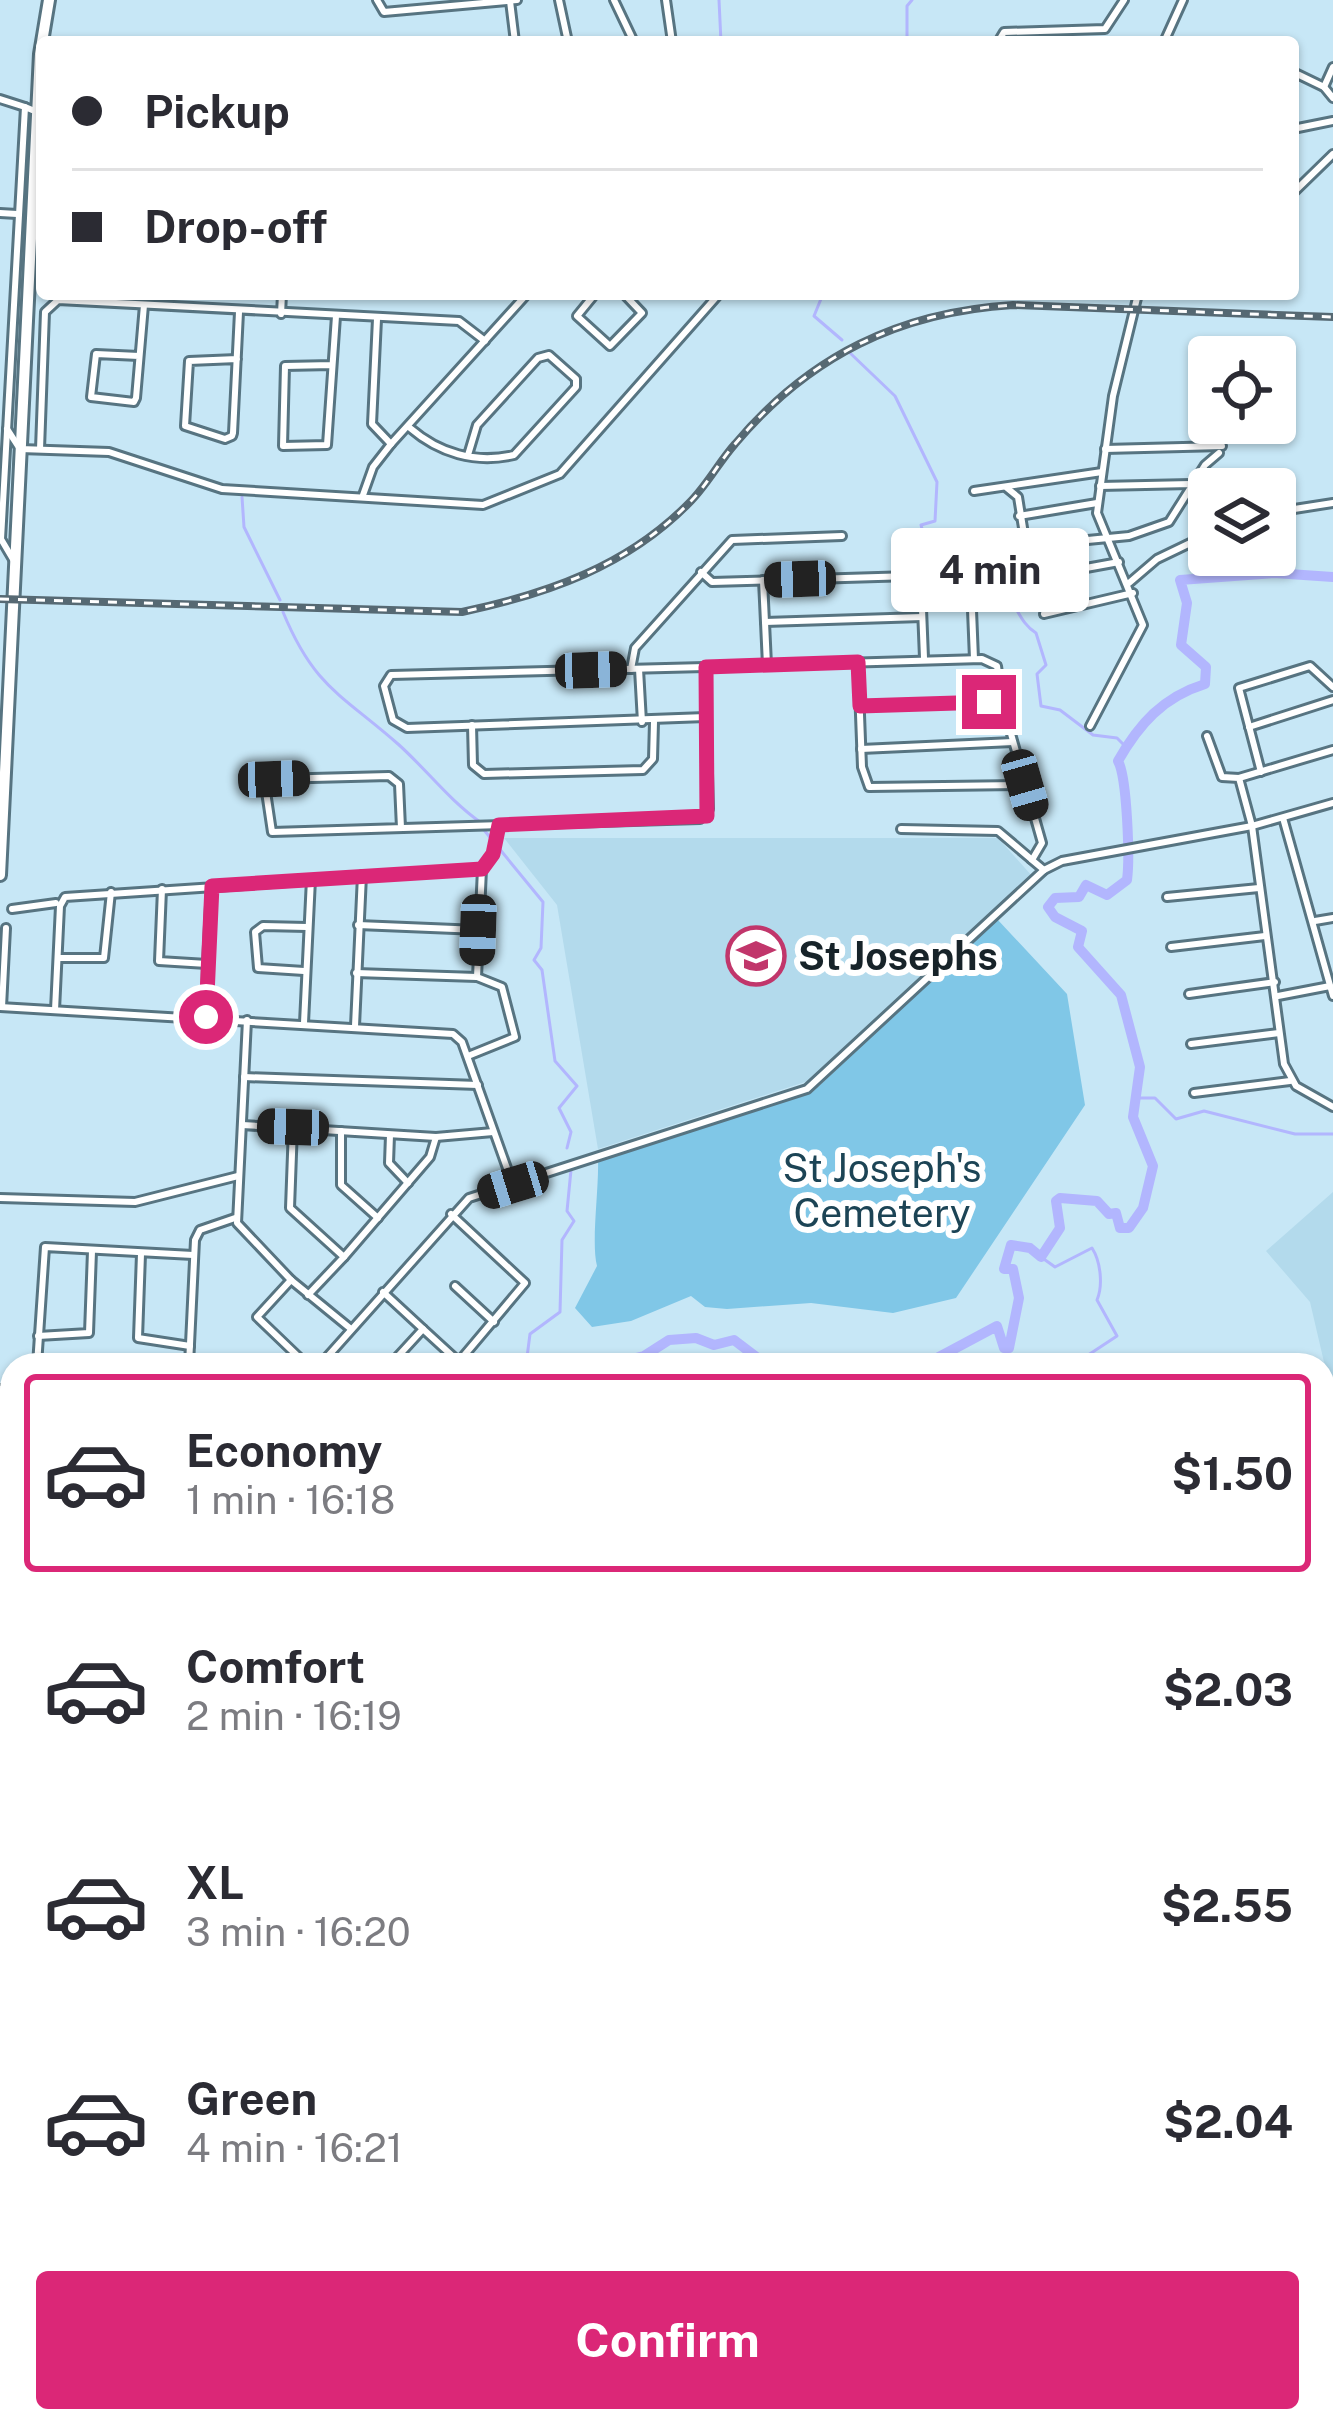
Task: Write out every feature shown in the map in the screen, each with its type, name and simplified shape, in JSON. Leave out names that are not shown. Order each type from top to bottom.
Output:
[{"type":"street","points":[[43,36],[49,0]]},
{"type":"street","points":[[377,0],[384,12],[514,0],[515,36]]},
{"type":"street","points":[[559,0],[567,36]]},
{"type":"street","points":[[614,0],[631,36]]},
{"type":"street","points":[[666,0],[671,36]]},
{"type":"street","points":[[1002,36],[1004,32],[1105,29],[1124,0]]},
{"type":"street","points":[[1166,36],[1181,1]]},
{"type":"street","points":[[1324,87],[1333,67]]},
{"type":"street","points":[[1299,75],[1324,87],[1333,98]]},
{"type":"street","points":[[16,562],[1,539],[7,429],[4,389],[10,359],[17,218],[36,79]]},
{"type":"street","points":[[0,99],[31,110]]},
{"type":"street","points":[[0,875],[31,222],[31,110]]},
{"type":"street","points":[[1299,128],[1333,121]]},
{"type":"street","points":[[1299,188],[1333,154]]},
{"type":"street","points":[[0,213],[31,222]]},
{"type":"street","points":[[281,314],[282,300]]},
{"type":"street","points":[[363,496],[373,467],[391,443],[410,428],[522,300]]},
{"type":"street","points":[[590,300],[577,316],[610,346],[642,313],[630,300]]},
{"type":"street","points":[[20,449],[109,452],[222,489],[482,505],[560,474],[714,300]]},
{"type":"street","points":[[1090,726],[1141,634],[1133,593],[1097,503],[1137,300]]},
{"type":"street","points":[[40,449],[49,304],[145,304],[460,321],[485,341]]},
{"type":"street","points":[[139,356],[96,354],[91,397],[134,402],[145,304]]},
{"type":"street","points":[[237,359],[189,361],[184,426],[225,440],[232,436],[237,359],[239,311]]},
{"type":"street","points":[[332,365],[285,366],[283,446],[327,445],[336,316]]},
{"type":"street","points":[[377,319],[372,424],[391,443]]},
{"type":"street","points":[[10,359],[24,350]]},
{"type":"street","points":[[410,428],[435,449],[468,455],[504,458],[524,450],[576,387],[576,379],[549,355],[538,358],[477,425],[468,455]]},
{"type":"street","points":[[7,429],[20,449]]},
{"type":"street","points":[[1106,449],[1221,449],[1205,468]]},
{"type":"street","points":[[974,491],[1013,489],[1102,472]]},
{"type":"street","points":[[1100,486],[1188,484]]},
{"type":"street","points":[[1013,489],[1025,543]]},
{"type":"street","points":[[982,553],[1025,543],[1108,538],[1169,522],[1188,489]]},
{"type":"street","points":[[1019,516],[1097,503]]},
{"type":"street","points":[[1296,509],[1333,503]]},
{"type":"street","points":[[642,722],[635,648],[732,540],[842,536]]},
{"type":"street","points":[[1129,583],[1156,560],[1188,544]]},
{"type":"street","points":[[1020,580],[1119,562]]},
{"type":"street","points":[[701,572],[712,582],[911,576],[921,584],[925,660]]},
{"type":"street","points":[[763,580],[767,665]]},
{"type":"street","points":[[1044,614],[1133,593]]},
{"type":"street","points":[[971,610],[974,659]]},
{"type":"street","points":[[765,622],[922,617]]},
{"type":"street","points":[[706,717],[399,726],[386,679],[974,659],[997,666],[1001,702],[1042,843],[1032,860]]},
{"type":"street","points":[[858,662],[862,749],[869,787],[1025,785]]},
{"type":"street","points":[[1261,772],[1242,686],[1310,666],[1333,686]]},
{"type":"street","points":[[400,828],[399,784],[389,776],[274,779],[265,785],[267,823],[272,832],[499,825],[707,816],[706,667]]},
{"type":"street","points":[[1249,727],[1333,700]]},
{"type":"street","points":[[860,706],[1001,702]]},
{"type":"street","points":[[472,725],[473,765],[484,774],[643,770],[653,759],[654,722]]},
{"type":"street","points":[[1207,736],[1222,777],[1239,778],[1333,750]]},
{"type":"street","points":[[862,749],[1013,742]]},
{"type":"street","points":[[1239,778],[1252,826],[1290,1081],[1313,1101],[1333,1107]]},
{"type":"street","points":[[331,1353],[469,1198],[807,1089],[1044,870],[1134,845],[1252,826],[1333,803]]},
{"type":"street","points":[[1283,818],[1333,996]]},
{"type":"street","points":[[477,977],[482,869],[493,854],[499,825]]},
{"type":"street","points":[[902,829],[998,831],[1044,870]]},
{"type":"street","points":[[55,1010],[62,900],[111,892],[482,869]]},
{"type":"street","points":[[355,1026],[362,875]]},
{"type":"street","points":[[304,1023],[310,879]]},
{"type":"street","points":[[206,1017],[212,886]]},
{"type":"street","points":[[1167,897],[1259,888]]},
{"type":"street","points":[[162,889],[159,961],[207,964]]},
{"type":"street","points":[[58,958],[104,958],[111,892]]},
{"type":"street","points":[[12,909],[56,903]]},
{"type":"street","points":[[1315,921],[1333,918]]},
{"type":"street","points":[[358,925],[478,930]]},
{"type":"street","points":[[304,971],[258,968],[255,932],[263,926],[307,927]]},
{"type":"street","points":[[6,928],[1,1007],[453,1034],[468,1056],[513,1185]]},
{"type":"street","points":[[1171,947],[1265,936]]},
{"type":"street","points":[[356,973],[477,977],[502,987],[516,1030],[511,1043],[468,1056]]},
{"type":"street","points":[[1189,994],[1275,982]]},
{"type":"street","points":[[1278,996],[1330,986]]},
{"type":"street","points":[[247,1020],[235,1218],[291,1280],[351,1330]]},
{"type":"street","points":[[1191,1044],[1280,1033]]},
{"type":"street","points":[[244,1077],[478,1085]]},
{"type":"street","points":[[1194,1093],[1290,1081]]},
{"type":"street","points":[[242,1126],[436,1137],[494,1132]]},
{"type":"street","points":[[293,1127],[290,1208],[344,1257]]},
{"type":"street","points":[[340,1131],[341,1185],[378,1218]]},
{"type":"street","points":[[390,1135],[389,1163],[407,1183]]},
{"type":"street","points":[[308,1295],[430,1157],[436,1137]]},
{"type":"street","points":[[0,1198],[135,1202],[238,1176]]},
{"type":"street","points":[[451,1214],[525,1281],[467,1353]]},
{"type":"street","points":[[190,1353],[194,1255],[200,1230],[235,1218]]},
{"type":"street","points":[[37,1353],[43,1249],[194,1255]]},
{"type":"street","points":[[38,1336],[89,1333],[92,1250]]},
{"type":"street","points":[[141,1254],[138,1338],[190,1346]]},
{"type":"street","points":[[291,1280],[257,1318],[294,1353]]},
{"type":"street","points":[[455,1286],[494,1322]]},
{"type":"street","points":[[383,1292],[447,1353]]},
{"type":"street","points":[[401,1353],[423,1329]]},
{"type":"shaded area","name":"St Josephs","points":[[504,838],[998,838],[1032,876],[808,1081],[598,1149],[557,905]]},
{"type":"shaded area","points":[[1333,1192],[1333,1353],[1322,1353],[1310,1302],[1266,1251]]},
{"type":"green space","name":"St Joseph's Cemetery","points":[[997,919],[1067,994],[1085,1105],[956,1298],[893,1313],[811,1303],[727,1309],[705,1307],[691,1296],[631,1321],[592,1327],[575,1308],[597,1266],[598,1160],[819,1086]]},
{"type":"waterway","points":[[719,0],[721,36]]},
{"type":"waterway","points":[[907,36],[907,6],[912,0]]},
{"type":"waterway","points":[[821,300],[814,316],[842,340]]},
{"type":"waterway","points":[[849,352],[895,396],[937,482],[935,521],[921,525],[926,541],[943,560],[1006,595],[1036,633],[1046,665],[1037,674],[1041,706],[1060,710],[1093,735],[1117,738],[1126,747]]},
{"type":"waterway","points":[[242,497],[244,527],[280,600]]},
{"type":"waterway","points":[[946,1353],[997,1326],[1004,1348],[1009,1348],[1019,1298],[1013,1269],[1004,1269],[1011,1245],[1030,1248],[1041,1257],[1060,1228],[1056,1201],[1060,1198],[1097,1201],[1109,1214],[1116,1213],[1120,1228],[1129,1228],[1143,1208],[1153,1166],[1133,1117],[1140,1067],[1121,995],[1078,947],[1082,931],[1055,917],[1048,907],[1055,898],[1079,897],[1086,885],[1107,895],[1127,880],[1127,818],[1118,761],[1154,714],[1177,696],[1205,684],[1206,667],[1181,645],[1187,603],[1180,580],[1274,573],[1333,577]]},
{"type":"waterway","points":[[283,612],[318,674],[480,822]]},
{"type":"waterway","points":[[484,830],[543,902],[541,948],[534,960],[542,970],[555,1061],[577,1086],[559,1108],[571,1132],[567,1148]]},
{"type":"waterway","points":[[1138,1098],[1155,1098],[1176,1119],[1204,1111],[1295,1134],[1333,1134]]},
{"type":"waterway","points":[[528,1353],[530,1334],[560,1312],[562,1240],[574,1221],[567,1211],[571,1170]]},
{"type":"waterway","points":[[1041,1257],[1055,1267],[1092,1248],[1100,1281],[1097,1300],[1117,1336],[1091,1353]]},
{"type":"waterway","points":[[649,1353],[669,1340],[696,1338],[714,1345],[734,1340],[751,1353]]},
{"type":"railway","points":[[0,599],[462,612],[555,586],[640,544],[690,502],[735,444],[794,386],[825,363],[894,329],[971,309],[1013,305],[1333,317]]},
{"type":"place","name":"St Josephs","points":[[756,956]]},
{"type":"route","points":[[206,1017],[212,886],[482,869],[493,854],[499,825],[707,816],[706,667],[858,662],[860,706],[989,702]]}]
